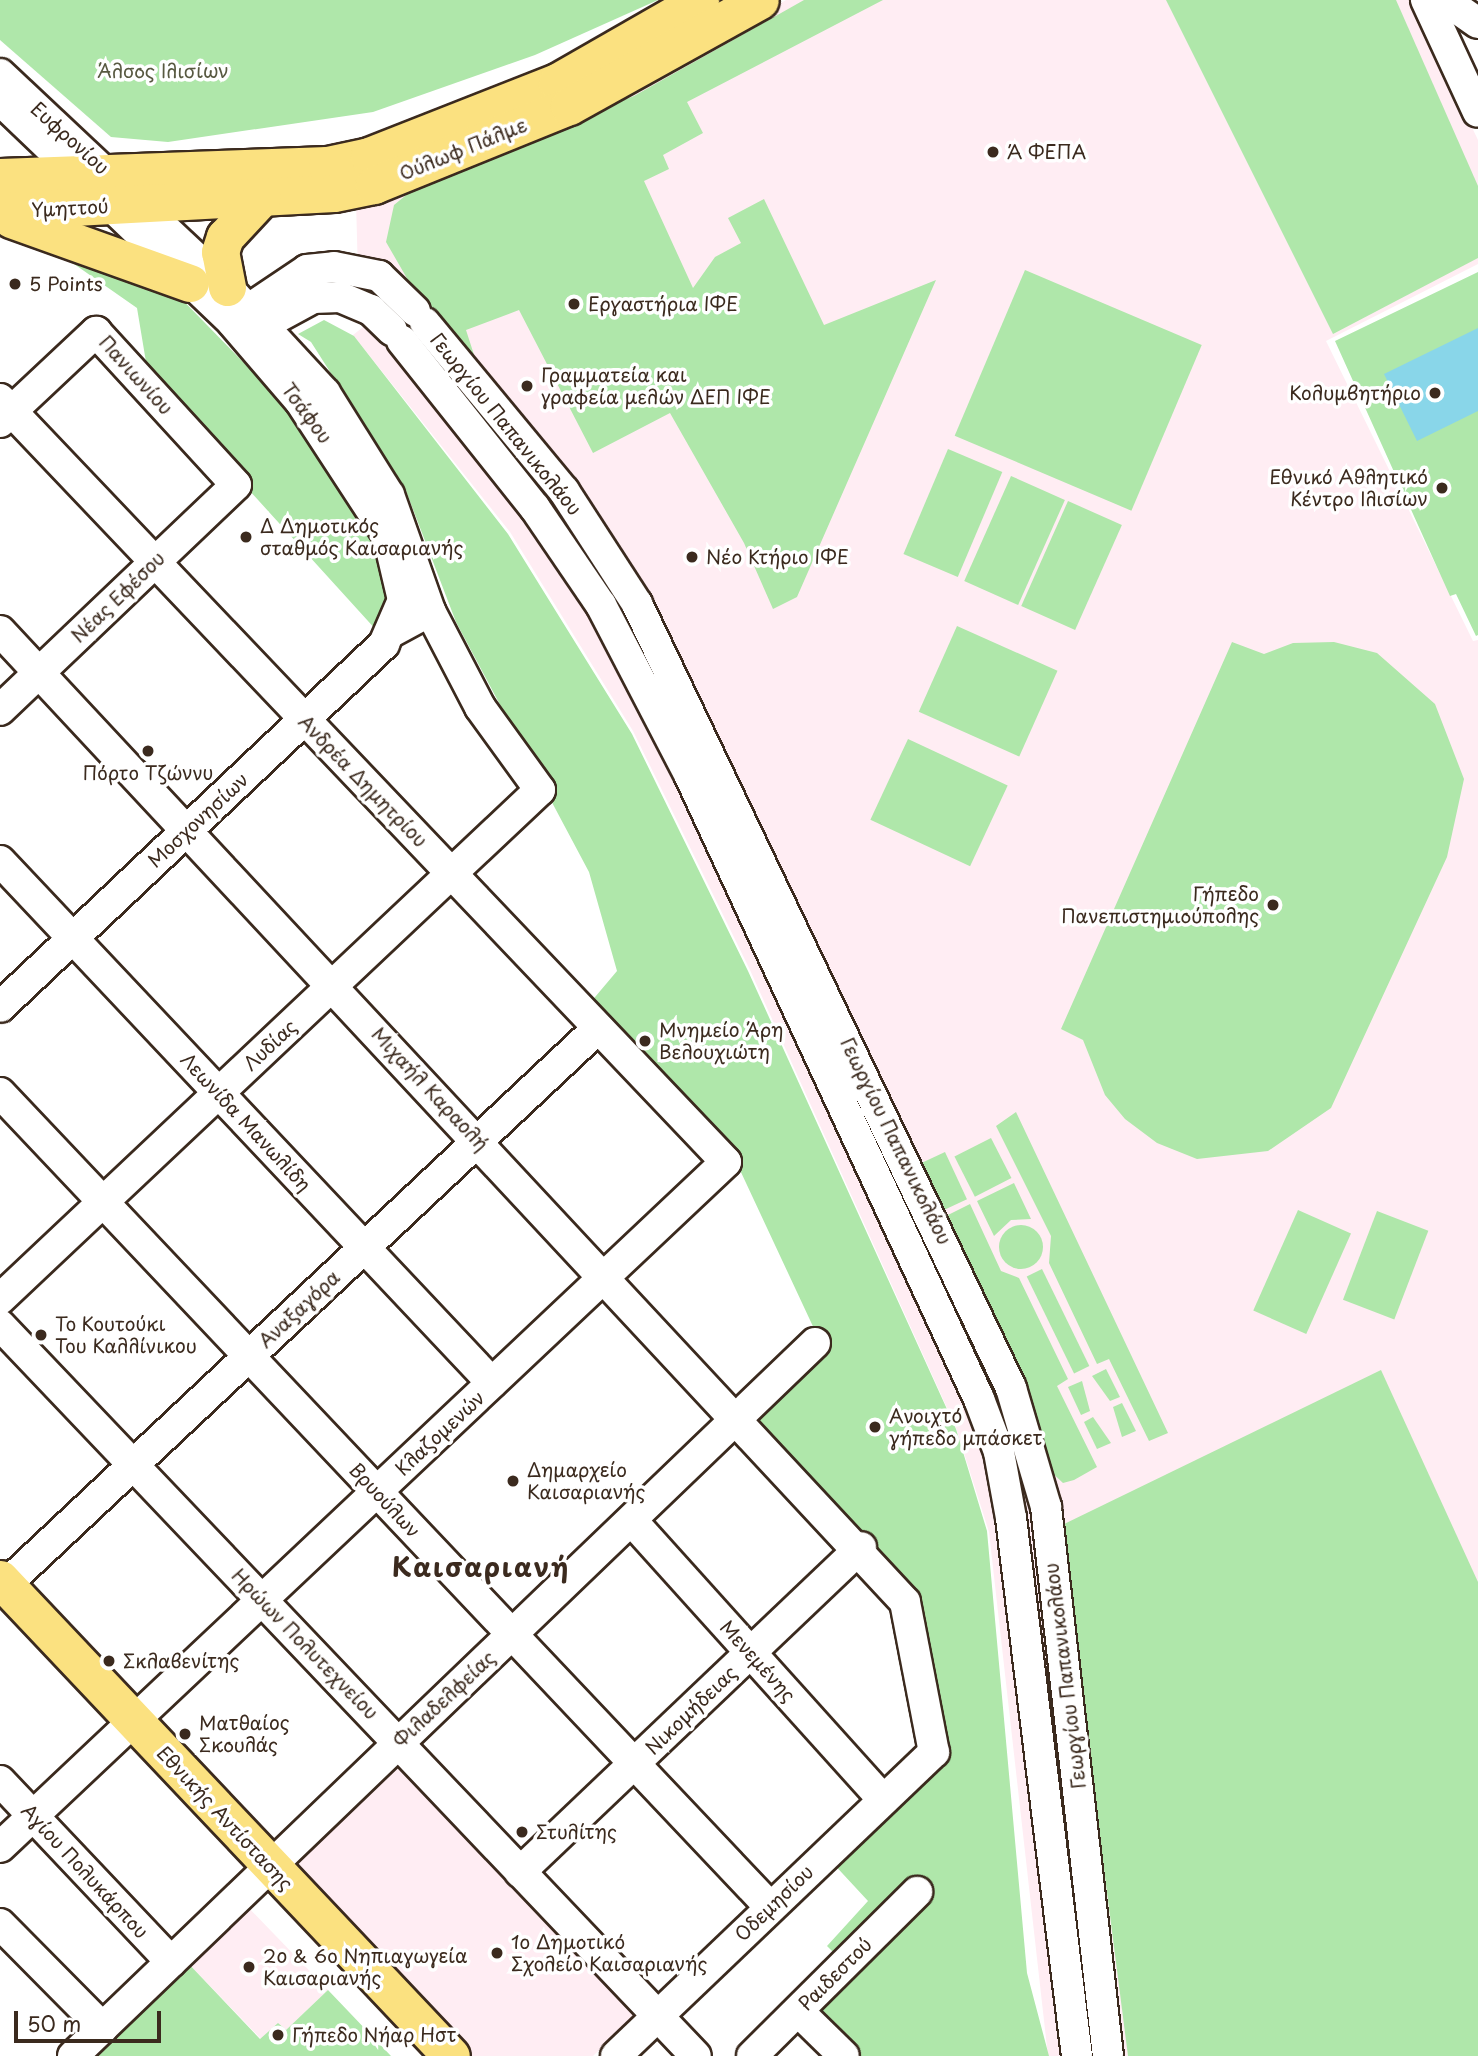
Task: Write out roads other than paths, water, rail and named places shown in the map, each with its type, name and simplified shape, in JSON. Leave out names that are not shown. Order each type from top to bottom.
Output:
[{"type":"main road","name":"Ούλωφ Πάλμε","points":[[118,194],[327,165],[369,156],[557,82],[701,0]]},
{"type":"main road","name":"Ούλωφ Πάλμε","points":[[118,194],[262,197],[374,185],[569,106],[760,0]]},
{"type":"main road","name":"Υμηττού","points":[[0,177],[73,172],[118,194]]},
{"type":"main road","name":"Υμηττού","points":[[0,213],[118,194]]},
{"type":"main road","points":[[247,307],[220,252],[225,237],[262,197]]},
{"type":"main road","points":[[0,213],[190,284]]},
{"type":"main road","name":"Εθνικής Αντίστασης","points":[[1,1590],[264,1873],[425,2056]]},
{"type":"main road","name":"Εθνικής Αντίστασης","points":[[264,1873],[451,2056]]},
{"type":"street","points":[[1426,0],[1478,112]]},
{"type":"street","points":[[1445,0],[1478,23]]},
{"type":"street","name":"Ευφρονίου","points":[[0,74],[118,194]]},
{"type":"street","name":"Ευφρονίου","points":[[0,100],[73,172]]},
{"type":"street","name":"Τσάφου","points":[[118,194],[190,284],[300,401],[388,536],[402,581],[393,631]]},
{"type":"street","name":"Τσάφου","points":[[118,194],[247,307],[362,444],[408,538],[430,611],[480,707],[540,790]]},
{"type":"street","name":"Γεωργίου Παπανικολάου","points":[[247,307],[307,270],[334,267],[379,276],[420,317],[564,491],[637,604],[1011,1388],[1046,1507],[1108,2056]]},
{"type":"street","name":"Γεωργίου Παπανικολάου","points":[[247,307],[340,297],[371,310],[397,336],[535,508],[601,605],[689,774],[979,1399],[999,1452],[1011,1518],[1077,2056]]},
{"type":"street","name":"Πανιωνίου","points":[[4,411],[96,332],[236,485]]},
{"type":"street","name":"Ανδρέα Δημητρίου","points":[[4,411],[155,562],[726,1162]]},
{"type":"street","name":"Νέας Εφέσου","points":[[0,710],[236,485]]},
{"type":"street","points":[[393,631],[430,611]]},
{"type":"street","name":"Μιχαήλ Καραολή","points":[[0,631],[861,1547],[905,1602],[934,1752]]},
{"type":"street","name":"Μοσχονησίων","points":[[0,1007],[305,719],[393,631]]},
{"type":"street","name":"Λυδίας","points":[[0,1299],[540,790]]},
{"type":"street","name":"Λεωνίδα Μανωλίδη","points":[[0,861],[492,1383]]},
{"type":"street","name":"Αναξαγόρα","points":[[1,1590],[598,1028]]},
{"type":"street","name":"Βρυούλων","points":[[0,1093],[770,1907]]},
{"type":"street","name":"Κλαζομενών","points":[[0,1847],[726,1162]]},
{"type":"street","name":"Ηρώων Πολυτεχνείου","points":[[0,1325],[696,2056]]},
{"type":"street","name":"Φιλαδελφείας","points":[[73,2056],[398,1742],[633,1522],[815,1343]]},
{"type":"street","name":"Μενεμένης","points":[[633,1522],[883,1800]]},
{"type":"street","name":"Νικομήδειας","points":[[520,1872],[861,1547]]},
{"type":"street","name":"Οδεμησίου","points":[[616,2056],[934,1752]]},
{"type":"street","name":"Αγίου Πολυκάρπου","points":[[0,1781],[170,1962]]},
{"type":"street","name":"Ραιδεστού","points":[[752,2056],[917,1892]]},
{"type":"street","points":[[0,1924],[103,2028]]},
{"type":"street","points":[[798,2011],[844,2056]]},
{"type":"water","name":"Κολυμβητήριο","points":[[1478,328],[1478,411],[1417,441],[1384,374]]},
{"type":"place","name":"Α΄ ΦΕΠΑ","points":[[993,152]]},
{"type":"place","name":"5 Points","points":[[15,284]]},
{"type":"place","name":"Εργαστήρια ΙΦΕ","points":[[574,304]]},
{"type":"place","name":"Γραμματεία και γραφεία μελών ΔΕΠ ΙΦΕ","points":[[527,386]]},
{"type":"place","name":"Κολυμβητήριο","points":[[1435,393]]},
{"type":"place","name":"Εθνικό Αθλητικό Κέντρο Ιλισίων","points":[[1442,488]]},
{"type":"place","name":"Δ Δημοτικός σταθμός Καισαριανής","points":[[246,537]]},
{"type":"place","name":"Νέο Κτήριο ΙΦΕ","points":[[692,557]]},
{"type":"place","name":"Πόρτο Τζώννυ","points":[[148,751]]},
{"type":"place","name":"Γήπεδο Πανεπιστημιούπολης","points":[[1273,905]]},
{"type":"place","name":"Μνημείο Άρη Βελουχιώτη","points":[[645,1041]]},
{"type":"place","name":"Το Κουτούκι Του Καλλίνικου","points":[[41,1335]]},
{"type":"place","name":"Ανοιχτό γήπεδο μπάσκετ","points":[[875,1427]]},
{"type":"place","name":"Δημαρχείο Καισαριανής","points":[[513,1481]]},
{"type":"place","name":"Σκλαβενίτης","points":[[109,1661]]},
{"type":"place","name":"Ματθαίος Σκουλάς","points":[[185,1734]]},
{"type":"place","name":"Στυλίτης","points":[[522,1832]]},
{"type":"place","name":"1ο Δημοτικό Σχολείο Καισαριανής","points":[[497,1953]]},
{"type":"place","name":"2ο & 6ο Νηπιαγωγεία Καισαριανής","points":[[249,1967]]},
{"type":"place","name":"Γήπεδο Νήαρ Ηστ","points":[[278,2035]]},
{"type":"district","name":"Καισαριανή","points":[[481,1567]]},
{"type":"park label","name":"Άλσος Ιλισίων","points":[[163,71]]}]
